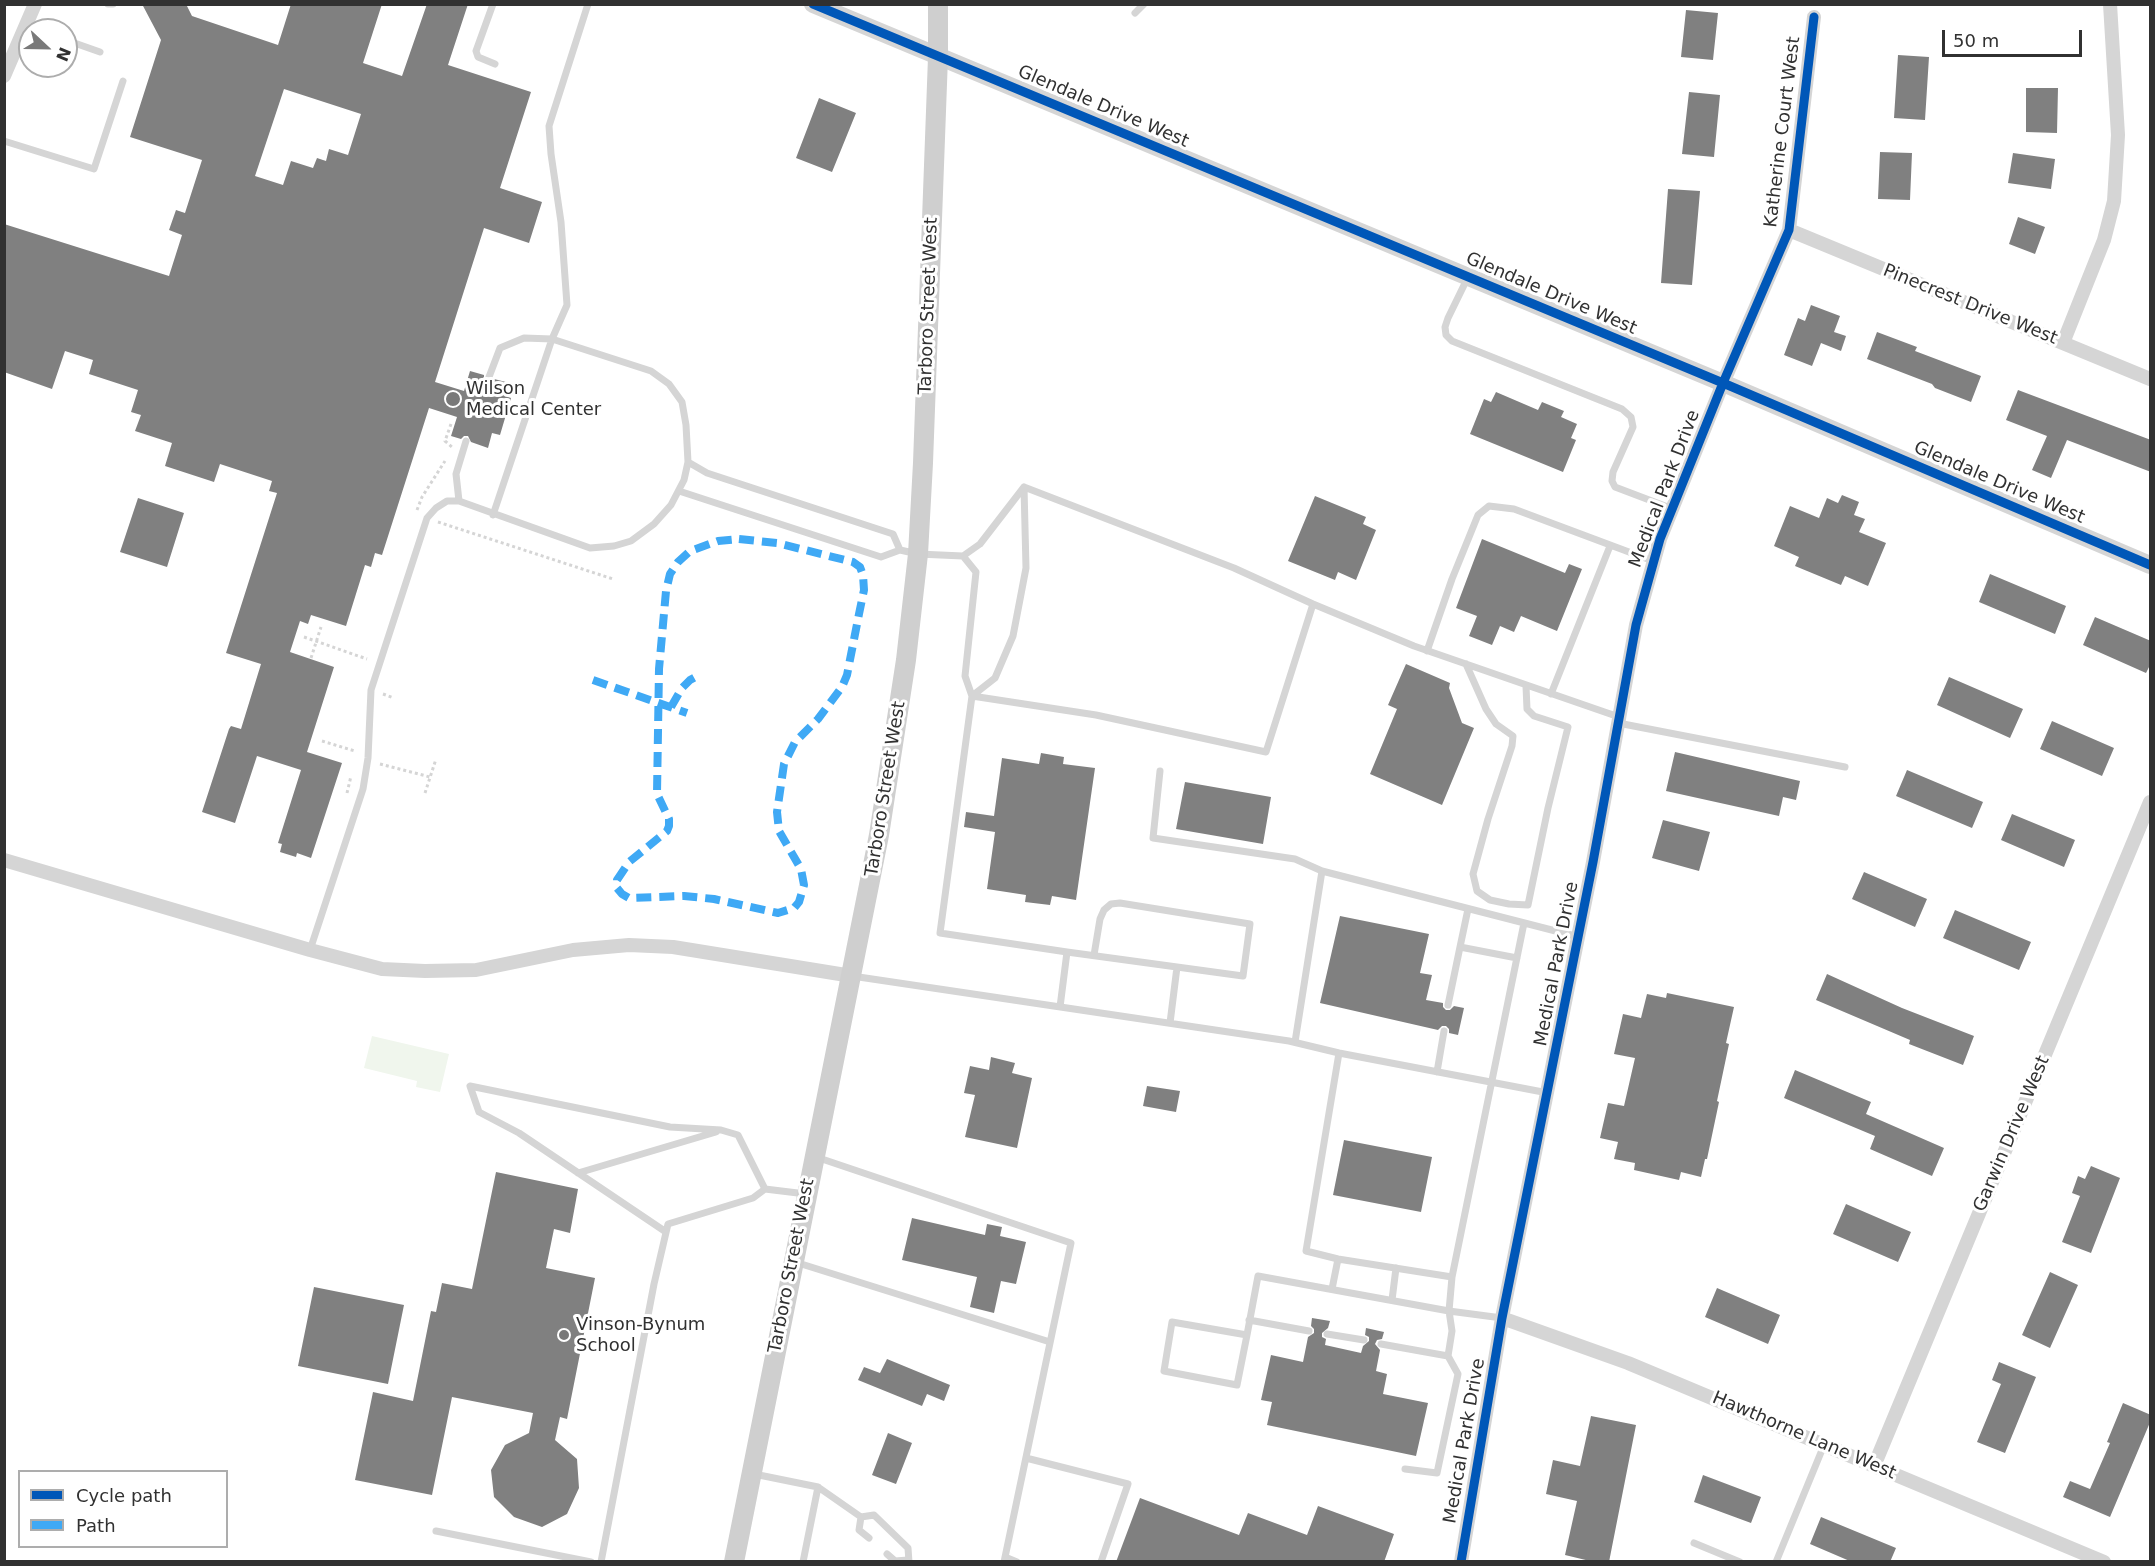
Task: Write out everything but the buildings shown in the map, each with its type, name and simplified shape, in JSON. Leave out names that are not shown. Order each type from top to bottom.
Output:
[{"type":"main road","name":"Tarboro Street West","points":[[734,1562],[806,1194],[852,976],[893,754],[906,660],[909,552],[938,57],[938,4]]},
{"type":"street","name":"Glendale Drive West","points":[[813,4],[1723,383],[2151,565]]},
{"type":"street","points":[[2063,343],[2104,240],[2114,201],[2118,135],[2110,4]]},
{"type":"street","name":"Katherine Court West","points":[[1723,383],[1789,230],[1814,17]]},
{"type":"street","points":[[4,76],[18,52]]},
{"type":"street","name":"Pinecrest Drive West","points":[[1789,230],[2151,379]]},
{"type":"street","name":"Medical Park Drive","points":[[1461,1562],[1502,1318],[1579,937],[1636,625],[1653,561],[1723,383]]},
{"type":"street","name":"Garwin Drive West","points":[[1874,1466],[2151,802]]},
{"type":"street","points":[[4,860],[382,969],[476,970],[573,950],[618,946],[674,947],[852,976]]},
{"type":"street","name":"Hawthorne Lane West","points":[[1502,1318],[1628,1363],[2104,1562]]},
{"type":"lane","points":[[108,4],[113,4]]},
{"type":"lane","points":[[493,4],[476,51],[478,57],[495,64]]},
{"type":"lane","points":[[493,515],[552,339],[567,305],[561,222],[549,126],[588,4]]},
{"type":"lane","points":[[1135,14],[1144,4]]},
{"type":"lane","points":[[78,44],[100,52]]},
{"type":"lane","points":[[4,141],[94,169],[123,81]]},
{"type":"lane","points":[[1468,277],[1448,318],[1445,327],[1446,335],[1452,341],[1622,409],[1631,417],[1633,427],[1613,472],[1612,481],[1615,487],[1672,509]]},
{"type":"lane","points":[[310,950],[363,789],[368,759],[371,690],[427,518],[447,501],[459,501],[590,548],[614,546],[631,541],[654,524],[671,506],[684,480],[688,462],[682,402],[669,384],[651,370],[552,339],[524,338],[500,348],[489,377]]},
{"type":"lane","points":[[459,501],[456,474],[466,441]]},
{"type":"lane","points":[[688,462],[707,473],[893,534],[909,552]]},
{"type":"lane","points":[[679,491],[881,557],[909,552],[963,556],[980,544],[1024,487]]},
{"type":"lane","points":[[1024,487],[1234,568],[1313,604],[1427,651],[1619,720],[1845,767]]},
{"type":"lane","points":[[972,696],[995,678],[1013,636],[1026,568],[1024,487]]},
{"type":"lane","points":[[1427,651],[1452,579],[1478,515],[1489,506],[1514,509],[1653,561]]},
{"type":"lane","points":[[1551,694],[1610,546]]},
{"type":"lane","points":[[963,556],[976,572],[965,676],[972,696],[940,933],[1067,952],[1243,976],[1250,924],[1120,903],[1111,904],[1100,918],[1094,955]]},
{"type":"lane","points":[[972,696],[1096,715],[1266,752],[1313,604]]},
{"type":"lane","points":[[1466,664],[1486,709],[1496,724],[1513,736],[1512,746],[1473,874],[1477,891],[1490,900],[1528,905],[1548,808],[1568,728],[1534,716],[1527,709],[1526,686]]},
{"type":"lane","points":[[1160,771],[1153,838],[1295,859],[1322,871],[1579,937]]},
{"type":"lane","points":[[1295,1042],[1322,871]]},
{"type":"lane","points":[[1448,1005],[1468,909]]},
{"type":"lane","points":[[1405,1469],[1437,1473],[1458,1374],[1448,1356],[1452,1331],[1449,1311],[1452,1277],[1524,923]]},
{"type":"lane","points":[[1460,947],[1517,958]]},
{"type":"lane","points":[[1060,1007],[1067,952]]},
{"type":"lane","points":[[1170,1023],[1177,967]]},
{"type":"lane","points":[[852,976],[1295,1042],[1339,1053],[1548,1093]]},
{"type":"lane","points":[[1437,1072],[1443,1031]]},
{"type":"lane","points":[[1339,1053],[1306,1251],[1338,1259],[1452,1277]]},
{"type":"lane","points":[[666,1232],[519,1133],[479,1112],[470,1086],[670,1127],[721,1130],[738,1135],[765,1189]]},
{"type":"lane","points":[[578,1173],[721,1130]]},
{"type":"lane","points":[[814,1156],[1071,1243],[1005,1559],[1017,1562]]},
{"type":"lane","points":[[601,1562],[654,1284],[668,1224],[753,1198],[765,1189],[806,1194]]},
{"type":"lane","points":[[1332,1289],[1338,1259]]},
{"type":"lane","points":[[793,1262],[1050,1342]]},
{"type":"lane","points":[[1392,1300],[1396,1268]]},
{"type":"lane","points":[[1246,1335],[1172,1322],[1164,1371],[1237,1385],[1258,1276],[1449,1311],[1502,1318]]},
{"type":"lane","points":[[1249,1320],[1309,1331]]},
{"type":"lane","points":[[1327,1334],[1364,1340]]},
{"type":"lane","points":[[1381,1344],[1448,1356]]},
{"type":"lane","points":[[1776,1562],[1824,1445]]},
{"type":"lane","points":[[1026,1458],[1128,1484],[1101,1562]]},
{"type":"lane","points":[[751,1474],[818,1487],[861,1517],[874,1515],[908,1548],[908,1561],[895,1561],[887,1554]]},
{"type":"lane","points":[[803,1562],[818,1487]]},
{"type":"lane","points":[[861,1517],[859,1530],[869,1538]]},
{"type":"lane","points":[[436,1531],[591,1562]]},
{"type":"lane","points":[[1694,1543],[1740,1562]]},
{"type":"path","points":[[416,514],[613,579]]},
{"type":"path","points":[[311,658],[321,627]]},
{"type":"path","points":[[304,637],[368,660]]},
{"type":"path","points":[[425,793],[436,759]]},
{"type":"shaded area","points":[[372,1036],[449,1054],[440,1092],[416,1087],[417,1081],[364,1068]]},
{"type":"marked path","points":[[739,539],[777,543],[853,562],[860,567],[863,575],[864,590],[847,675],[842,687],[818,719],[795,742],[784,764],[777,812],[779,831],[801,869],[804,885],[799,902],[794,908],[778,913],[714,899],[684,896],[629,898],[617,888],[617,880],[629,862],[667,831],[669,826],[669,819],[657,794],[659,669],[666,591],[670,574],[678,562],[690,551],[718,541],[739,539]]},
{"type":"marked path","points":[[671,707],[682,688],[699,675]]},
{"type":"marked path","points":[[593,680],[687,713]]},
{"type":"cycle path","points":[[813,4],[1723,383],[2150,565]]},
{"type":"cycle path","points":[[1461,1562],[1502,1318],[1593,862],[1636,625],[1660,539],[1723,383],[1789,230],[1814,17]]},
{"type":"place","name":"Wilson Medical Center","points":[[453,399]]},
{"type":"place","name":"Vinson-Bynum School","points":[[564,1335]]}]
